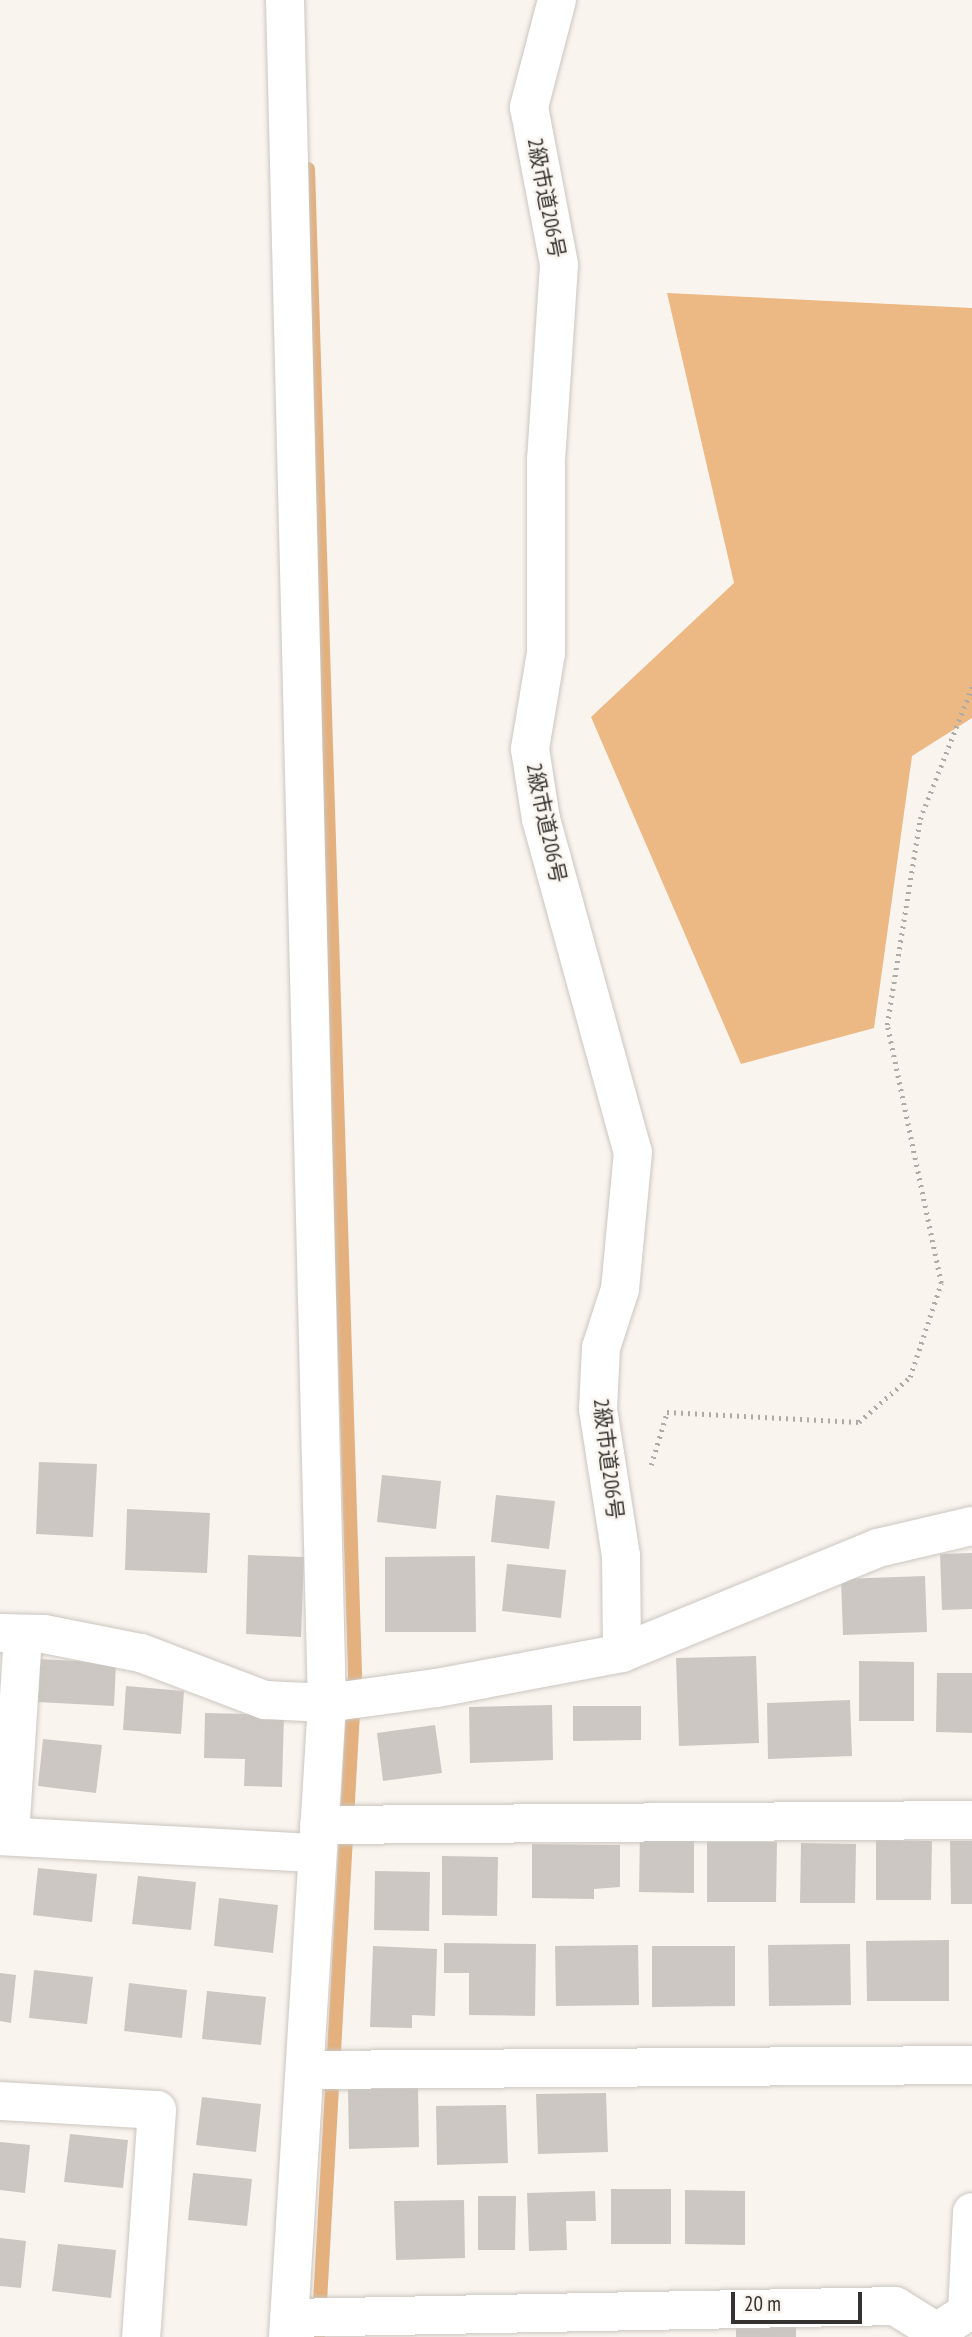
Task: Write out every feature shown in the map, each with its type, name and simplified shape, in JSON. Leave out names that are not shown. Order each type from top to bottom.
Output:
[{"type":"street","points":[[285,0],[327,1703],[288,2328],[895,2306],[951,2322],[972,2212]]},
{"type":"street","name":"2級市道206号","points":[[557,0],[529,107],[559,265],[546,460],[546,653],[530,749],[541,819],[632,1152],[620,1289],[601,1348],[598,1409],[621,1556],[622,1653]]},
{"type":"street","points":[[972,1526],[878,1548],[622,1653],[437,1688],[327,1703],[265,1700],[141,1653],[12,1633],[5,1836],[318,1839],[972,1820]]},
{"type":"street","points":[[305,2070],[972,2065]]},
{"type":"street","points":[[0,2101],[157,2110],[142,2337]]},
{"type":"path","points":[[646,1478],[667,1412],[859,1422],[910,1377],[941,1283],[887,1025],[919,819],[972,687]]},
{"type":"shaded area","points":[[667,293],[972,308],[972,718],[912,756],[874,1028],[741,1064],[591,717],[734,583]]},
{"type":"building","points":[[39,1462],[97,1464],[93,1537],[36,1534]]},
{"type":"building","points":[[382,1475],[441,1481],[436,1529],[377,1522]]},
{"type":"building","points":[[496,1495],[555,1501],[549,1549],[491,1542]]},
{"type":"building","points":[[127,1509],[210,1513],[207,1573],[125,1570]]},
{"type":"building","points":[[972,1553],[972,1609],[942,1610],[940,1554]]},
{"type":"building","points":[[248,1555],[304,1557],[301,1637],[246,1634]]},
{"type":"building","points":[[475,1556],[476,1632],[385,1632],[385,1557]]},
{"type":"building","points":[[507,1564],[566,1570],[561,1618],[502,1611]]},
{"type":"building","points":[[925,1576],[927,1632],[843,1635],[841,1579]]},
{"type":"building","points":[[756,1656],[759,1743],[679,1746],[676,1658]]},
{"type":"building","points":[[39,1659],[116,1663],[114,1706],[37,1702]]},
{"type":"building","points":[[859,1661],[914,1662],[914,1721],[859,1721]]},
{"type":"building","points":[[937,1673],[972,1673],[972,1733],[936,1732]]},
{"type":"building","points":[[126,1686],[184,1691],[181,1734],[123,1730]]},
{"type":"building","points":[[850,1700],[852,1756],[768,1759],[767,1703]]},
{"type":"building","points":[[552,1705],[553,1760],[470,1763],[469,1707]]},
{"type":"building","points":[[573,1706],[641,1706],[641,1740],[573,1741]]},
{"type":"building","points":[[205,1713],[284,1715],[282,1787],[244,1786],[245,1759],[204,1758]]},
{"type":"building","points":[[435,1725],[442,1773],[383,1781],[377,1733]]},
{"type":"building","points":[[43,1739],[102,1745],[96,1793],[38,1786]]},
{"type":"building","points":[[640,1833],[694,1833],[694,1893],[639,1892]]},
{"type":"building","points":[[876,1840],[932,1841],[931,1900],[876,1900]]},
{"type":"building","points":[[950,1841],[972,1841],[972,1904],[951,1904]]},
{"type":"building","points":[[707,1842],[777,1842],[776,1902],[707,1902]]},
{"type":"building","points":[[801,1843],[856,1844],[855,1903],[800,1903]]},
{"type":"building","points":[[532,1844],[620,1845],[620,1887],[594,1889],[594,1899],[532,1898]]},
{"type":"building","points":[[442,1856],[498,1857],[497,1916],[442,1915]]},
{"type":"building","points":[[38,1868],[97,1874],[92,1922],[33,1915]]},
{"type":"building","points":[[375,1871],[430,1872],[429,1931],[374,1930]]},
{"type":"building","points":[[138,1876],[196,1882],[191,1930],[132,1924]]},
{"type":"building","points":[[219,1898],[278,1905],[273,1953],[214,1946]]},
{"type":"building","points":[[949,1940],[949,2001],[867,2001],[866,1941]]},
{"type":"building","points":[[444,1943],[536,1944],[535,2016],[469,2015],[469,1973],[444,1973]]},
{"type":"building","points":[[850,1944],[851,2005],[769,2006],[768,1945]]},
{"type":"building","points":[[638,1945],[639,2005],[556,2006],[555,1946]]},
{"type":"building","points":[[373,1946],[437,1949],[435,2016],[412,2015],[412,2028],[370,2027]]},
{"type":"building","points":[[652,1946],[735,1946],[735,2006],[652,2007]]},
{"type":"building","points":[[34,1970],[93,1977],[87,2024],[29,2018]]},
{"type":"building","points":[[0,1973],[16,1975],[11,2023],[0,2021]]},
{"type":"building","points":[[129,1983],[187,1990],[182,2038],[124,2031]]},
{"type":"building","points":[[207,1991],[266,1997],[261,2045],[202,2039]]},
{"type":"building","points":[[418,2088],[419,2147],[349,2149],[348,2089]]},
{"type":"building","points":[[606,2093],[608,2152],[538,2154],[536,2094]]},
{"type":"building","points":[[202,2097],[261,2104],[256,2152],[196,2145]]},
{"type":"building","points":[[506,2105],[508,2163],[437,2165],[436,2106]]},
{"type":"building","points":[[70,2134],[128,2140],[123,2188],[64,2182]]},
{"type":"building","points":[[0,2142],[30,2145],[25,2193],[0,2190]]},
{"type":"building","points":[[193,2173],[252,2179],[247,2226],[188,2220]]},
{"type":"building","points":[[611,2189],[671,2189],[671,2244],[611,2244]]},
{"type":"building","points":[[685,2190],[745,2191],[745,2245],[685,2244]]},
{"type":"building","points":[[595,2191],[596,2221],[566,2221],[567,2250],[529,2251],[527,2193]]},
{"type":"building","points":[[478,2196],[516,2196],[515,2250],[478,2250]]},
{"type":"building","points":[[464,2200],[465,2258],[396,2260],[394,2201]]},
{"type":"building","points":[[0,2238],[26,2241],[21,2288],[0,2286]]},
{"type":"building","points":[[58,2244],[116,2250],[111,2298],[52,2291]]},
{"type":"building","points":[[736,2320],[796,2321],[796,2337],[736,2337]]},
{"type":"waterway","points":[[308,169],[355,1676],[318,2337]]}]
